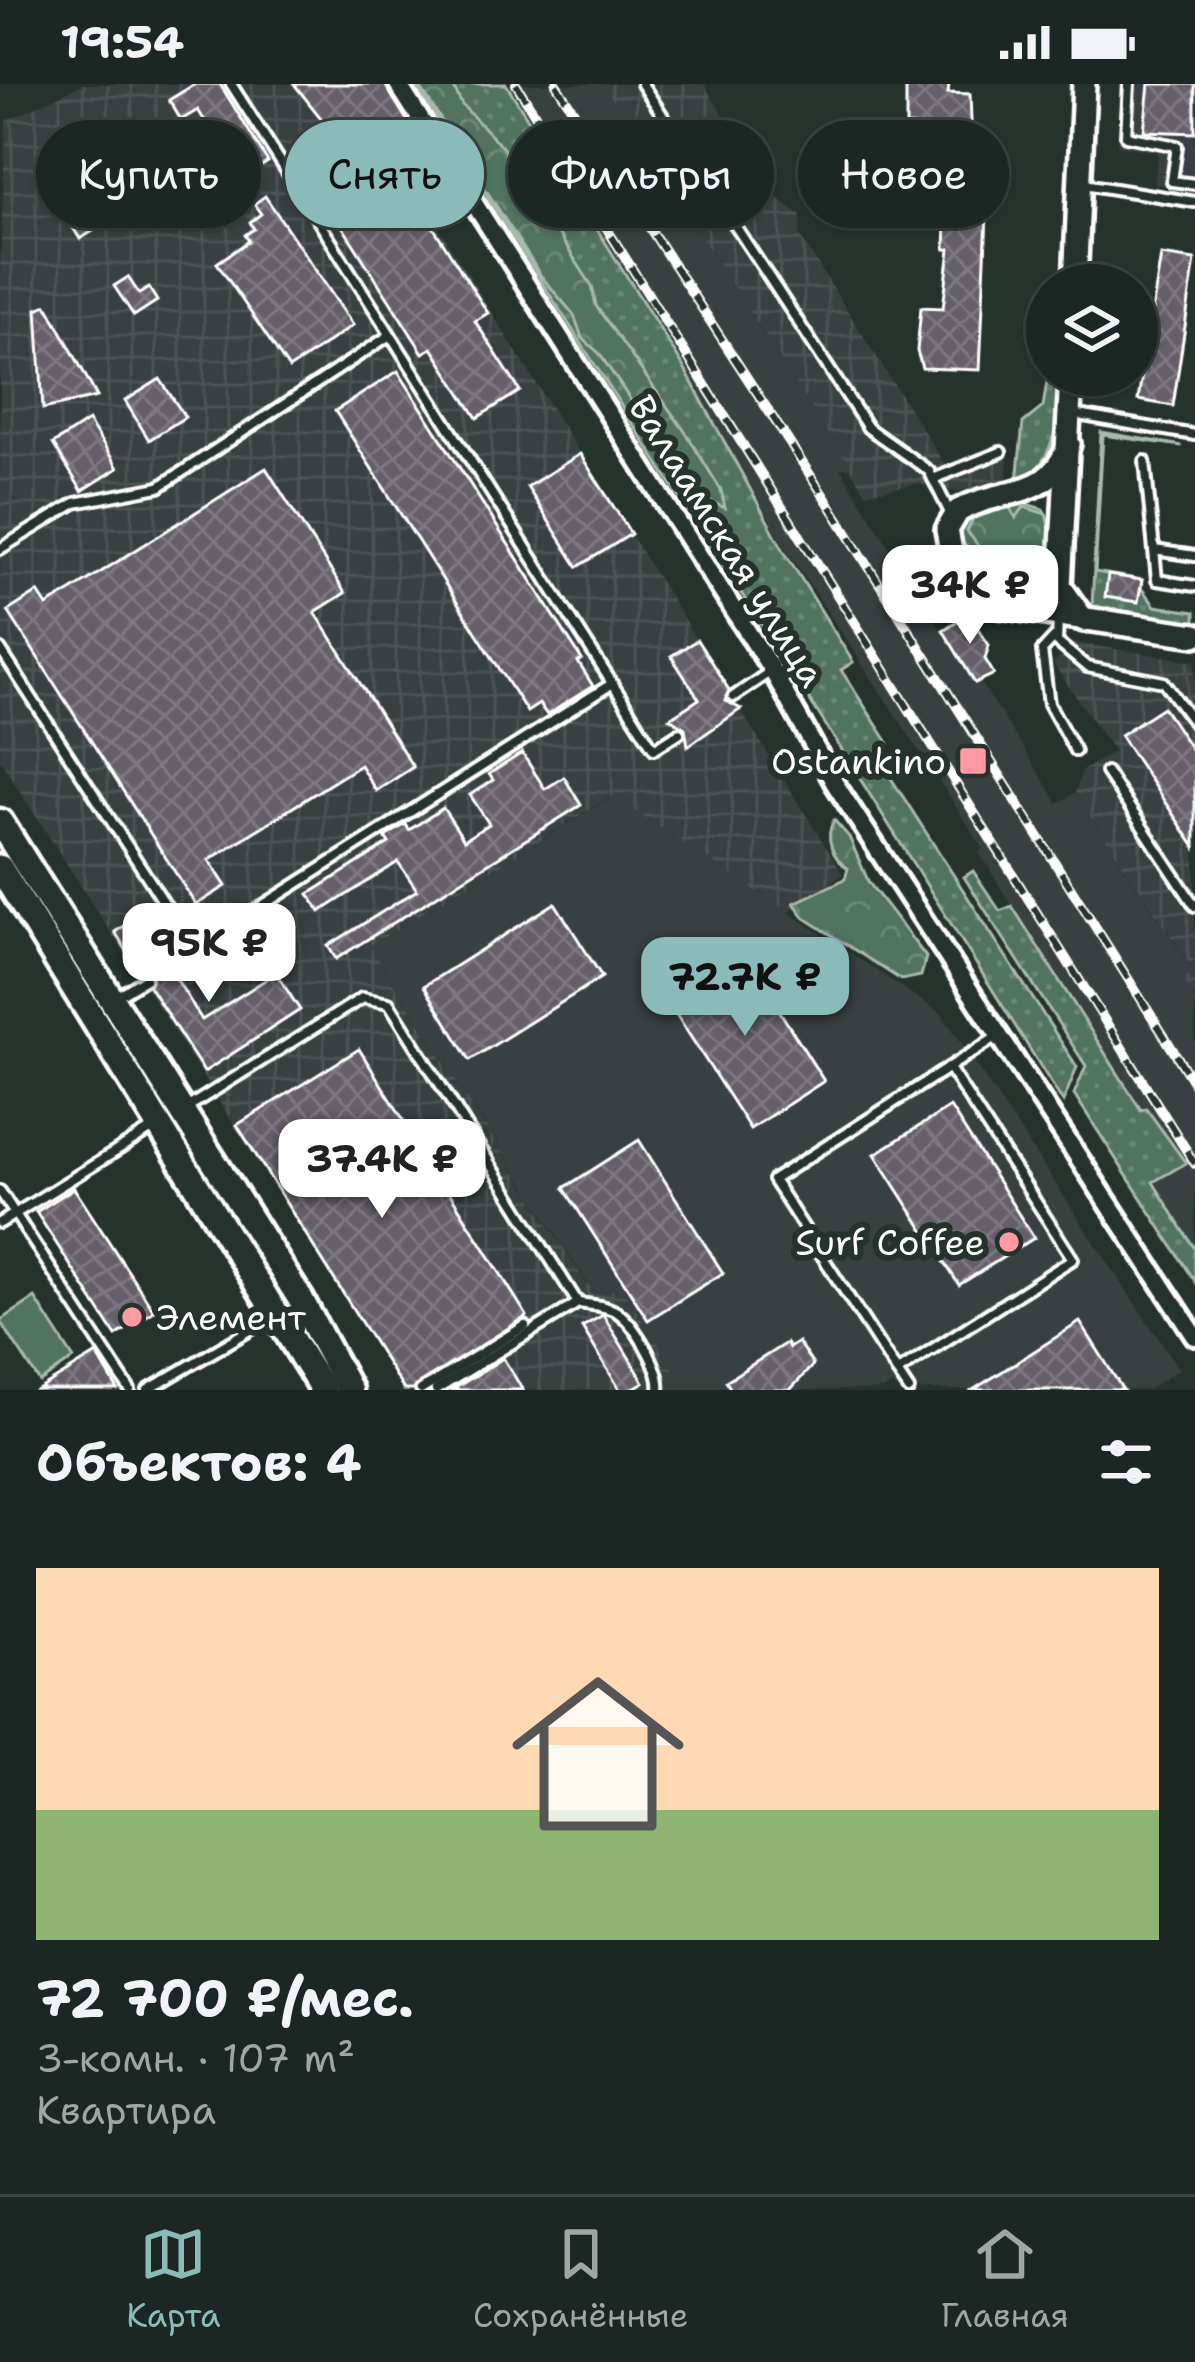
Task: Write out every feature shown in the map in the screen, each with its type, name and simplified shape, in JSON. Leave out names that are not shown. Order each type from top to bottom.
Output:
[{"type":"main road","points":[[0,821],[112,1000],[277,1314],[323,1390]]},
{"type":"main road","points":[[0,868],[301,1300],[349,1390]]},
{"type":"street","name":"Валаамская улица","points":[[398,84],[772,670],[835,784],[1195,1336]]},
{"type":"street","points":[[1076,264],[1084,84]]},
{"type":"street","points":[[1070,396],[1060,586],[1084,620]]},
{"type":"street","points":[[1069,444],[1052,477],[1035,489],[969,505],[952,517],[947,530],[951,551],[988,598],[1057,626],[1084,620],[1195,635]]},
{"type":"street","points":[[1018,611],[1041,602],[1060,586]]},
{"type":"lane","points":[[231,84],[387,337],[654,749],[680,733]]},
{"type":"lane","points":[[642,84],[868,428],[878,440],[915,458],[933,479],[952,517]]},
{"type":"lane","points":[[1129,84],[1126,136],[1177,146],[1172,181],[1195,184]]},
{"type":"lane","points":[[1080,184],[1195,202]]},
{"type":"lane","points":[[0,549],[75,503],[159,487],[387,337]]},
{"type":"lane","points":[[1070,413],[1195,435]]},
{"type":"lane","points":[[933,479],[1001,452]]},
{"type":"lane","points":[[1145,461],[1156,580],[1195,586]]},
{"type":"lane","points":[[1154,550],[1195,556]]},
{"type":"lane","points":[[1057,626],[1066,652],[1087,668],[1164,682],[1195,724]]},
{"type":"lane","points":[[1057,626],[1042,651],[1048,704],[1076,751]]},
{"type":"lane","points":[[0,649],[194,949]]},
{"type":"lane","points":[[733,697],[772,670]]},
{"type":"lane","points":[[168,965],[610,685]]},
{"type":"lane","points":[[1106,772],[1195,906]]},
{"type":"lane","points":[[112,1000],[145,979]]},
{"type":"lane","points":[[0,1223],[362,998],[380,998],[389,1003],[578,1303]]},
{"type":"lane","points":[[908,1390],[773,1180],[999,1035]]},
{"type":"lane","points":[[897,1372],[1072,1259],[949,1068]]},
{"type":"lane","points":[[0,1191],[130,1390]]},
{"type":"lane","points":[[436,1390],[578,1303],[613,1310],[624,1318],[659,1375],[659,1390]]},
{"type":"lane","points":[[148,1390],[277,1314]]},
{"type":"lane","points":[[421,1390],[525,1326]]},
{"type":"shaded area","points":[[83,84],[386,84],[409,120],[285,120],[285,228],[439,228],[843,874],[788,912],[612,796],[370,946],[587,1284],[626,1294],[682,1382],[670,1390],[523,1390],[496,1349],[429,1390],[404,1390],[0,760],[0,268],[6,121]]},
{"type":"shaded area","points":[[506,84],[603,84],[626,120],[529,120]]},
{"type":"shaded area","points":[[603,84],[704,84],[726,120],[626,120]]},
{"type":"shaded area","points":[[1120,84],[1195,84],[1195,191],[1154,184],[1158,152],[1117,145]]},
{"type":"shaded area","points":[[774,196],[798,213],[800,236],[945,465],[1003,441],[1009,451],[1006,483],[965,492],[918,484],[866,493],[696,228],[774,228]]},
{"type":"shaded area","points":[[596,228],[696,228],[850,468],[840,468],[974,682],[980,681],[1058,803],[1075,793],[1194,972],[1184,980],[1195,997],[1195,1249],[1153,1182],[1185,1162],[1141,1111],[979,852],[983,848],[785,547],[683,366]]},
{"type":"shaded area","points":[[1075,643],[1195,661],[1195,997],[1183,980],[1194,971],[1075,793],[1082,771],[1114,751],[1053,664]]},
{"type":"shaded area","points":[[613,796],[942,1014],[1179,1369],[1148,1390],[896,1390],[892,1385],[884,1390],[670,1390],[681,1381],[626,1295],[588,1284],[370,946]]},
{"type":"green space","points":[[415,84],[506,84],[529,120],[508,120],[508,228],[596,228],[683,366],[784,551],[853,662],[841,670],[889,744],[852,766],[484,192],[484,120],[438,120]]},
{"type":"green space","points":[[418,84],[452,84],[476,120],[441,120]]},
{"type":"green space","points":[[484,128],[508,156],[508,224],[484,187]]},
{"type":"green space","points":[[510,228],[554,228],[592,286],[596,306],[721,490],[725,508],[693,494],[599,353],[582,338],[574,315]]},
{"type":"green space","points":[[1045,396],[1058,396],[1049,450],[1017,482],[1023,423],[1043,407]]},
{"type":"green space","points":[[1101,432],[1182,446],[1103,435],[1095,572],[1142,580],[1141,588],[1155,606],[1195,612],[1195,623],[1092,606]]},
{"type":"green space","points":[[999,503],[1009,506],[1016,518],[1024,507],[1046,514],[1053,542],[1045,577],[1024,570],[1010,550],[988,559],[967,531],[976,513]]},
{"type":"green space","points":[[1026,504],[1043,509],[1047,516],[1044,574],[1032,595],[1014,598],[978,570],[965,549],[960,528],[974,515]]},
{"type":"green space","points":[[880,761],[1077,1067],[1063,1102],[857,774]]},
{"type":"green space","points":[[834,820],[849,837],[869,883],[926,957],[921,976],[901,980],[805,918],[794,903],[845,879],[848,868],[834,853],[830,840]]},
{"type":"green space","points":[[973,871],[1000,911],[1012,906],[1141,1110],[1146,1108],[1186,1163],[1153,1182],[1195,1249],[1195,1281],[1074,1094],[1086,1066],[964,877]]},
{"type":"green space","points":[[35,1298],[74,1359],[40,1382],[0,1321]]},
{"type":"building","points":[[195,84],[220,84],[242,120],[204,120],[198,110],[181,120],[169,100]]},
{"type":"building","points":[[294,84],[385,84],[407,120],[322,120]]},
{"type":"building","points":[[906,84],[949,84],[948,93],[970,94],[971,120],[906,120]]},
{"type":"building","points":[[1149,84],[1195,84],[1195,133],[1144,131]]},
{"type":"building","points":[[265,196],[353,325],[289,369],[217,263],[249,241],[245,235],[253,228],[261,228],[261,199]]},
{"type":"building","points":[[73,228],[91,228],[93,231],[80,239]]},
{"type":"building","points":[[343,228],[434,228],[488,313],[475,321],[520,391],[477,418],[432,348],[423,353]]},
{"type":"building","points":[[946,228],[986,228],[980,370],[922,368],[917,351],[921,307],[943,308],[950,249],[945,249]]},
{"type":"building","points":[[1161,255],[1195,260],[1173,406],[1138,400],[1139,396],[1158,396]]},
{"type":"building","points":[[128,277],[139,294],[149,288],[157,301],[134,316],[114,286]]},
{"type":"building","points":[[47,305],[97,397],[43,409],[37,309]]},
{"type":"building","points":[[398,371],[582,660],[578,662],[593,686],[547,715],[539,704],[527,712],[335,411]]},
{"type":"building","points":[[160,379],[185,417],[149,440],[125,401]]},
{"type":"building","points":[[88,421],[118,468],[82,491],[53,444]]},
{"type":"building","points":[[580,454],[631,534],[578,567],[527,487]]},
{"type":"building","points":[[266,468],[345,593],[315,612],[413,767],[376,791],[360,765],[209,860],[226,886],[196,905],[8,611],[38,592],[47,606]]},
{"type":"building","points":[[1108,575],[1142,580],[1138,602],[1105,597]]},
{"type":"building","points":[[968,614],[989,645],[985,659],[994,674],[975,683],[943,630]]},
{"type":"building","points":[[697,640],[729,690],[726,701],[741,709],[688,746],[685,728],[670,718],[699,699],[671,656]]},
{"type":"building","points":[[1163,707],[1195,755],[1195,847],[1120,735]]},
{"type":"building","points":[[522,753],[545,789],[564,777],[581,805],[336,959],[328,946],[417,890],[398,862],[320,912],[309,894],[389,843],[385,837],[406,824],[409,830],[443,808],[464,840],[489,824],[470,795],[493,780],[489,774]]},
{"type":"building","points":[[555,903],[602,977],[470,1060],[424,986]]},
{"type":"building","points":[[137,917],[163,958],[162,970],[172,972],[202,1020],[276,973],[300,1010],[204,1072],[149,986],[151,974],[140,972],[115,932]]},
{"type":"building","points":[[740,949],[824,1081],[750,1129],[665,997]]},
{"type":"building","points":[[359,1049],[527,1316],[413,1390],[404,1390],[237,1125]]},
{"type":"building","points":[[950,1107],[1034,1238],[959,1285],[875,1154]]},
{"type":"building","points":[[639,1140],[723,1273],[648,1320],[564,1188]]},
{"type":"building","points":[[74,1188],[154,1311],[116,1336],[36,1212]]},
{"type":"building","points":[[603,1315],[644,1382],[630,1390],[620,1390],[582,1327]]},
{"type":"building","points":[[1080,1322],[1123,1390],[973,1390]]},
{"type":"building","points":[[798,1342],[813,1365],[790,1390],[731,1390],[726,1381],[786,1343],[789,1348]]},
{"type":"building","points":[[97,1354],[118,1390],[38,1390]]},
{"type":"building","points":[[503,1358],[523,1390],[452,1390]]},
{"type":"railway","points":[[516,84],[1195,1164]]},
{"type":"railway","points":[[556,84],[833,510],[1195,1085]]},
{"type":"place","name":"Ostankino","points":[[973,761]]},
{"type":"place","name":"Surf Coffee","points":[[1009,1242]]},
{"type":"place","name":"Элемент","points":[[132,1317]]}]
